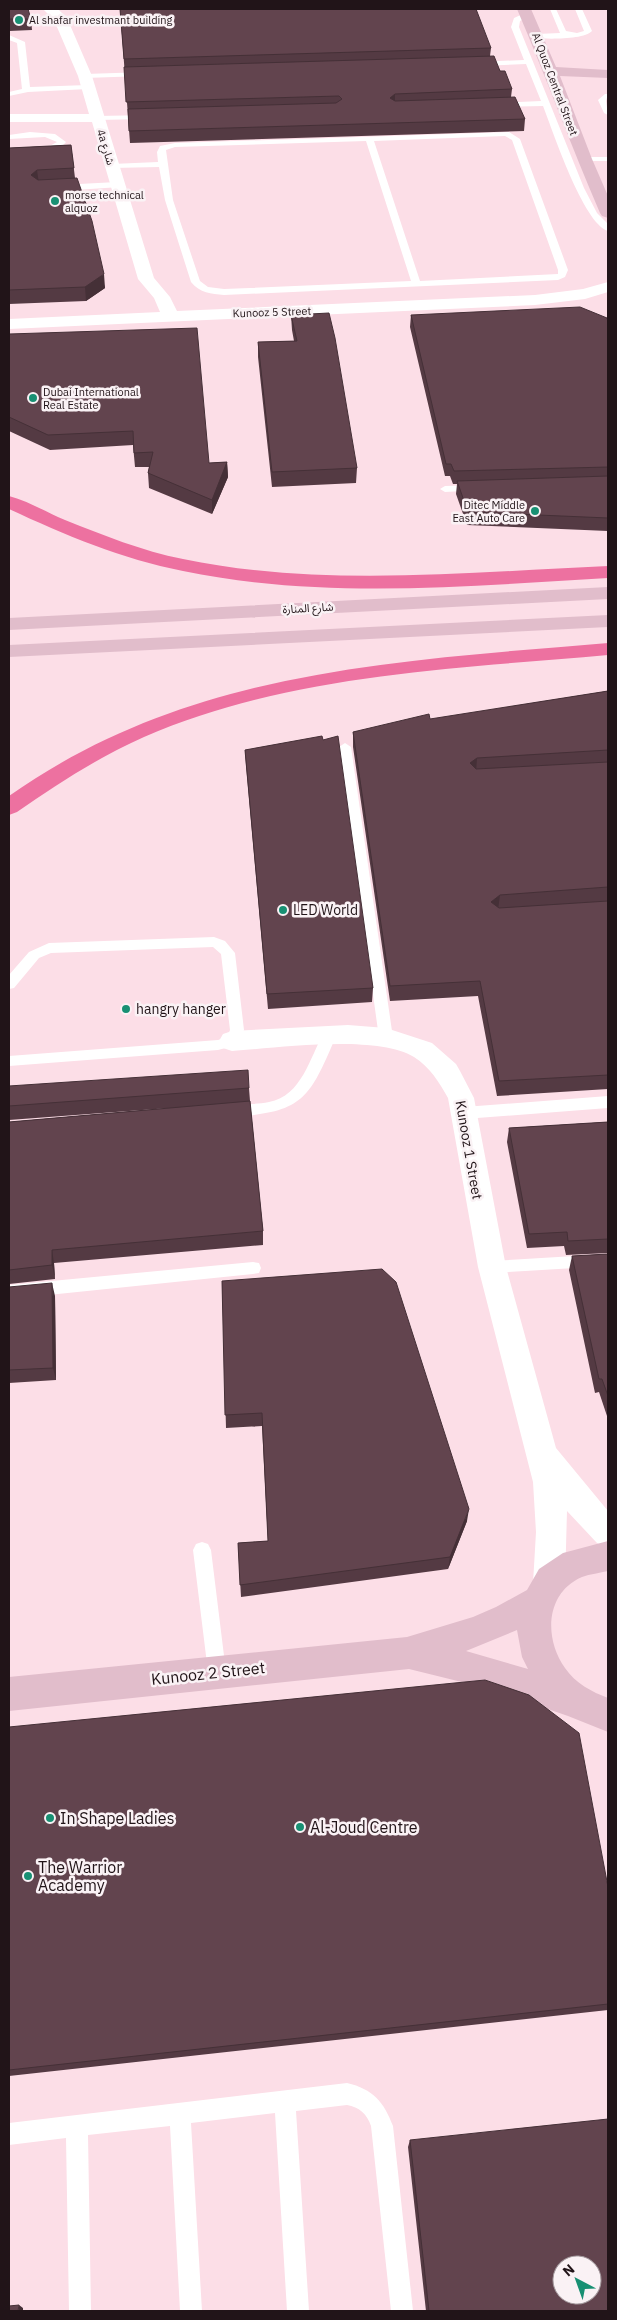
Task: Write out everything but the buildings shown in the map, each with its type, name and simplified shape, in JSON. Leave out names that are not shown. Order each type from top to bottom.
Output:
[{"type":"highway","points":[[9,502],[80,534],[146,556],[220,572],[260,577],[340,581],[606,572]]},
{"type":"highway","points":[[9,807],[62,771],[124,738],[190,712],[231,701],[314,682],[398,669],[608,648]]},
{"type":"street","name":"4a شارع","points":[[58,12],[86,81],[146,279],[162,297],[170,316]]},
{"type":"street","name":"Al Quoz Central Street","points":[[526,12],[553,76],[584,159],[608,214]]},
{"type":"street","points":[[553,76],[608,75]]},
{"type":"street","points":[[9,118],[96,115]]},
{"type":"street","name":"Al Quoz Central Street","points":[[584,159],[608,185]]},
{"type":"street","name":"4a شارع","points":[[144,317],[142,298],[146,279]]},
{"type":"street","name":"Kunooz 5 Street","points":[[9,324],[535,300],[585,294],[608,287]]},
{"type":"street","name":"Kunooz 5 Street","points":[[535,300],[603,305]]},
{"type":"street","name":"شارع المنارة","points":[[9,624],[608,593]]},
{"type":"street","points":[[9,651],[608,621]]},
{"type":"street","name":"Kunooz 1 Street","points":[[232,1041],[329,1036],[386,1038],[423,1050],[436,1060],[455,1084],[464,1113],[492,1268],[541,1450],[553,1515],[553,1549],[543,1592]]},
{"type":"street","name":"Kunooz 1 Street","points":[[541,1450],[561,1480],[584,1509],[608,1533]]},
{"type":"street","name":"Kunooz 2 Street","points":[[9,1694],[406,1653],[476,1632],[508,1618],[543,1592],[567,1567],[591,1557],[608,1556]]},
{"type":"street","points":[[543,1592],[533,1621],[534,1643],[542,1664],[554,1684],[595,1715]]},
{"type":"street","name":"Kunooz 2 Street","points":[[406,1653],[490,1673],[595,1715]]},
{"type":"lane","points":[[553,9],[564,32],[570,35]]},
{"type":"lane","points":[[536,36],[585,34],[588,31],[579,9]]},
{"type":"lane","points":[[526,12],[517,20],[515,27],[590,209],[597,220],[608,228]]},
{"type":"lane","points":[[9,37],[21,42],[25,87],[23,92],[9,94]]},
{"type":"lane","points":[[466,64],[530,62]]},
{"type":"lane","points":[[25,87],[154,74]]},
{"type":"lane","points":[[608,96],[602,100],[608,113]]},
{"type":"lane","points":[[492,105],[546,103]]},
{"type":"lane","points":[[96,115],[160,116]]},
{"type":"lane","points":[[500,133],[514,137],[563,270],[562,275],[550,279],[243,291],[203,289],[196,282],[175,220],[162,164],[161,150],[171,145],[500,133]]},
{"type":"lane","points":[[9,137],[47,135],[58,137],[62,142],[58,147],[47,151],[9,153]]},
{"type":"lane","points":[[369,138],[416,284]]},
{"type":"lane","points":[[584,159],[608,159]]},
{"type":"lane","points":[[112,166],[162,164]]},
{"type":"lane","points":[[48,189],[117,185]]},
{"type":"lane","points":[[445,489],[483,488]]},
{"type":"lane","points":[[345,747],[386,1038]]},
{"type":"lane","points":[[9,984],[34,955],[49,948],[214,942],[220,944],[228,952],[237,1030],[232,1041],[218,1045],[9,1061]]},
{"type":"lane","points":[[215,1112],[264,1109],[287,1103],[302,1088],[312,1073],[329,1036]]},
{"type":"lane","points":[[464,1113],[608,1102]]},
{"type":"lane","points":[[492,1268],[608,1260]]},
{"type":"lane","points":[[9,1292],[254,1268]]},
{"type":"lane","points":[[202,1550],[217,1672]]},
{"type":"lane","points":[[9,2134],[347,2094],[359,2096],[378,2113],[382,2126],[402,2311]]},
{"type":"lane","points":[[285,2101],[298,2311]]},
{"type":"lane","points":[[180,2114],[191,2311]]},
{"type":"lane","points":[[77,2126],[80,2311]]},
{"type":"place","name":"Al shafar investmant building","points":[[19,20]]},
{"type":"place","name":"morse technical alquoz","points":[[55,201]]},
{"type":"place","name":"Dubai International Real Estate","points":[[33,398]]},
{"type":"place","name":"Ditec Middle East Auto Care","points":[[535,511]]},
{"type":"place","name":"LED World","points":[[283,910]]},
{"type":"place","name":"hangry hanger","points":[[126,1009]]},
{"type":"place","name":"In Shape Ladies","points":[[50,1818]]},
{"type":"place","name":"Al-Joud Centre","points":[[300,1827]]},
{"type":"place","name":"The Warrior Academy","points":[[28,1876]]}]
